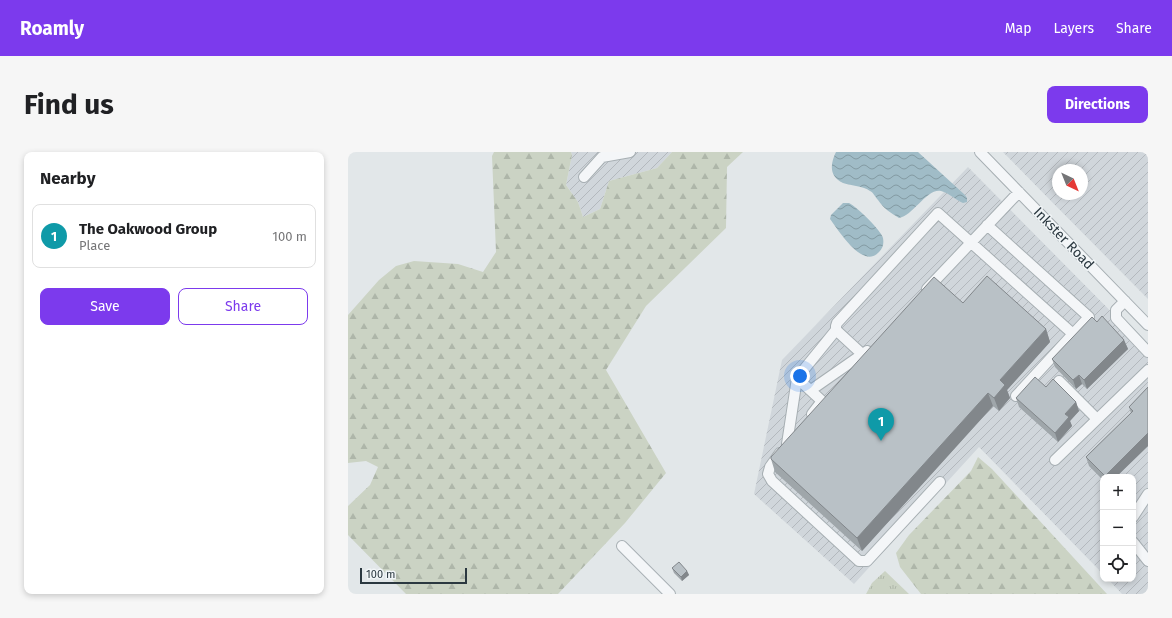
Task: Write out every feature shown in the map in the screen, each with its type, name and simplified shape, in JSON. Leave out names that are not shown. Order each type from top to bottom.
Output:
[{"type":"street","points":[[584,177],[600,154],[630,152]]},
{"type":"street","name":"Inkster Road","points":[[981,152],[1148,325]]},
{"type":"street","points":[[920,296],[1019,192]]},
{"type":"street","points":[[787,444],[797,378],[836,330],[837,323],[938,213],[1073,334]]},
{"type":"street","points":[[987,225],[1089,317],[1016,396]]},
{"type":"street","points":[[1125,301],[1116,310],[1116,318],[1148,352]]},
{"type":"street","points":[[836,330],[862,354]]},
{"type":"street","points":[[811,390],[877,344]]},
{"type":"street","points":[[1055,460],[1148,370]]},
{"type":"street","points":[[797,378],[822,401],[770,466],[768,474],[772,481],[859,561],[867,561],[940,482]]},
{"type":"street","points":[[1059,381],[1097,419]]},
{"type":"street","points":[[1136,512],[1148,494]]},
{"type":"street","points":[[622,546],[670,594]]},
{"type":"street","points":[[1136,546],[1148,561]]},
{"type":"shaded area","points":[[571,152],[672,152],[657,168],[609,181],[600,209],[583,217],[578,202],[566,185],[572,155]]},
{"type":"shaded area","points":[[1003,152],[1148,152],[1148,299]]},
{"type":"shaded area","points":[[968,167],[1148,349],[1148,594],[1122,594],[1111,582],[1136,582],[1136,474],[1100,474],[1100,571],[979,447],[854,584],[754,494],[782,360]]},
{"type":"green space","points":[[494,152],[571,152],[572,155],[566,185],[578,202],[583,217],[600,209],[609,181],[657,168],[672,152],[743,152],[727,167],[726,228],[646,306],[606,370],[666,473],[625,523],[558,594],[406,594],[348,535],[348,506],[370,485],[378,467],[366,461],[348,463],[348,315],[379,280],[396,266],[414,261],[458,264],[483,272],[496,252],[492,156]]},
{"type":"green space","points":[[978,457],[992,469],[1107,594],[921,594],[900,567],[896,553],[909,535],[971,471]]},
{"type":"green space","points":[[885,571],[909,594],[866,594],[872,583]]},
{"type":"water","points":[[836,152],[918,152],[965,195],[967,202],[963,203],[944,192],[936,191],[925,198],[910,213],[899,218],[885,208],[871,192],[864,188],[843,183],[835,177],[832,166]]},
{"type":"water","points":[[843,203],[849,203],[857,209],[881,234],[883,238],[882,247],[879,252],[873,256],[866,256],[859,253],[852,247],[830,219],[831,215]]},
{"type":"building","points":[[987,276],[1046,329],[1000,380],[1005,385],[994,398],[988,393],[857,538],[771,459],[771,457],[934,277],[963,303]]},
{"type":"building","points":[[1102,316],[1124,340],[1084,380],[1079,375],[1073,380],[1052,359],[1092,317],[1097,322]]},
{"type":"building","points":[[1035,377],[1046,387],[1053,379],[1076,402],[1065,414],[1069,417],[1055,433],[1016,398]]},
{"type":"building","points":[[1148,387],[1148,433],[1107,474],[1103,474],[1086,457],[1133,411],[1129,407]]},
{"type":"building","points":[[679,562],[687,571],[681,577],[672,568]]},
{"type":"place","name":"The Oakwood Group","points":[[881,441]]}]
